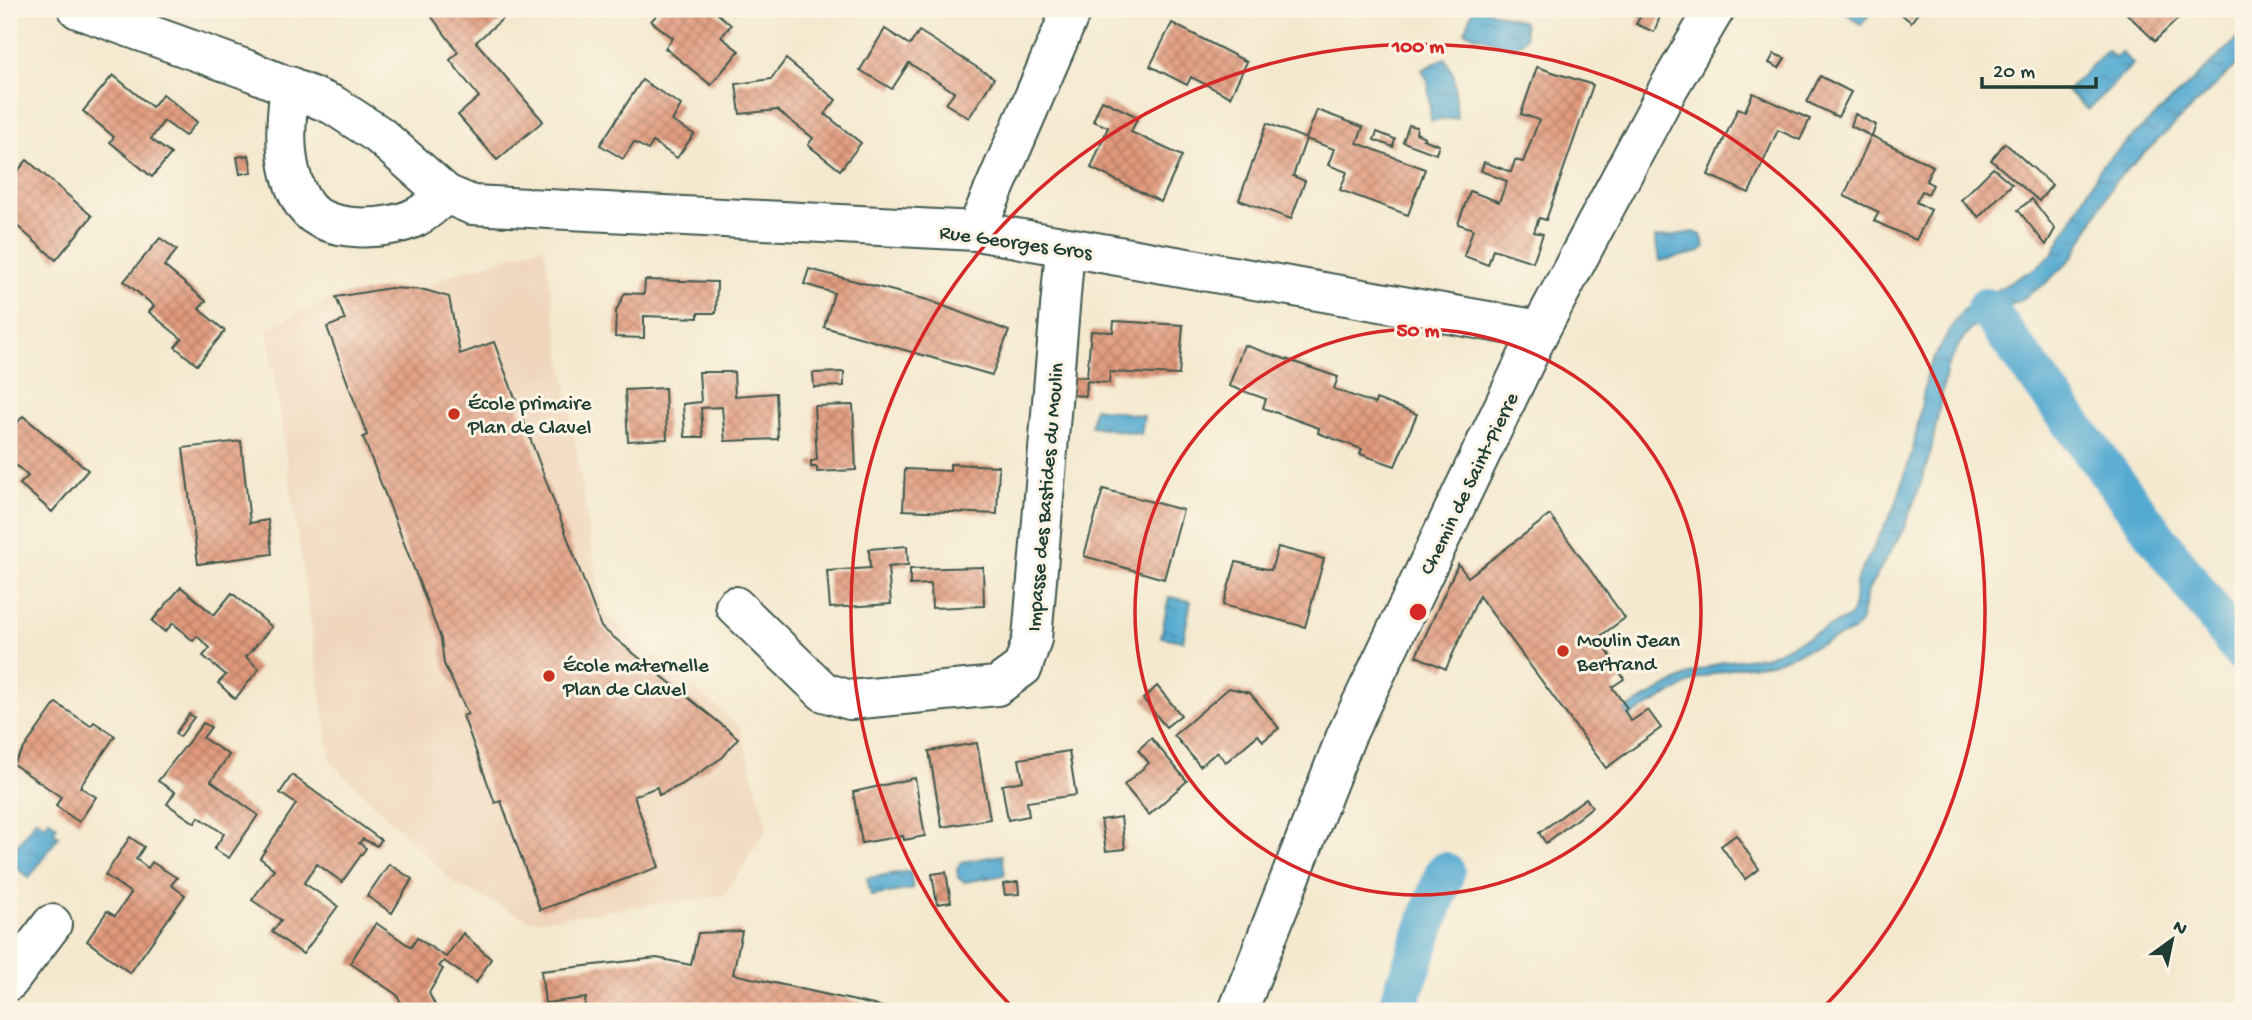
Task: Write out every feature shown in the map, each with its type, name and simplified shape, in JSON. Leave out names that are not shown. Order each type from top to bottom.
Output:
[{"type":"street","name":"Rue Georges Gros","points":[[78,9],[290,86],[333,105],[379,135],[446,194],[472,205],[976,232],[1541,330]]},
{"type":"street","points":[[976,232],[1072,9]]},
{"type":"street","name":"Chemin de Saint-Pierre","points":[[1238,1011],[1346,736],[1541,330],[1669,87],[1715,9]]},
{"type":"street","points":[[290,86],[285,126],[288,160],[298,192],[307,209],[329,222],[363,229],[416,217],[446,194]]},
{"type":"street","name":"Impasse des Bastides du Moulin","points":[[735,607],[824,692],[850,700],[998,685],[1023,667],[1032,639],[1065,247]]},
{"type":"street","points":[[9,981],[52,924]]},
{"type":"shaded area","points":[[544,246],[602,610],[740,727],[767,828],[725,895],[532,921],[455,884],[331,762],[267,328],[336,297],[390,288],[425,290],[447,276]]},
{"type":"water","points":[[1473,9],[1485,9],[1524,22],[1526,37],[1514,48],[1465,32]]},
{"type":"water","points":[[1841,9],[1874,9],[1861,25]]},
{"type":"water","points":[[2243,34],[2243,59],[2114,182],[2073,257],[2046,283],[2019,301],[1979,319],[1960,343],[1947,367],[1931,451],[1921,483],[1904,528],[1868,590],[1860,623],[1854,631],[1772,663],[1734,668],[1699,678],[1629,717],[1624,710],[1690,674],[1722,662],[1768,656],[1848,618],[1853,611],[1856,581],[1896,504],[1914,445],[1928,369],[1952,326],[1964,309],[2037,267],[2053,253],[2102,165]]},
{"type":"water","points":[[2107,50],[2115,58],[2121,52],[2133,64],[2088,110],[2067,91]]},
{"type":"water","points":[[1445,58],[1454,75],[1457,118],[1431,121],[1428,81],[1422,70]]},
{"type":"water","points":[[1694,232],[1701,235],[1705,247],[1700,252],[1660,261],[1655,238]]},
{"type":"water","points":[[1094,408],[1144,416],[1141,434],[1091,426]]},
{"type":"water","points":[[1169,597],[1191,601],[1183,641],[1161,637]]},
{"type":"water","points":[[36,819],[45,826],[49,820],[57,826],[53,832],[59,836],[29,878],[9,862],[9,857]]},
{"type":"water","points":[[1002,855],[1005,875],[965,882],[958,878],[957,868],[962,862]]},
{"type":"water","points":[[910,871],[913,889],[871,896],[867,878]]},
{"type":"building","points":[[426,9],[501,9],[507,15],[476,42],[543,121],[497,160],[458,115],[479,97],[450,60],[458,52]]},
{"type":"building","points":[[662,9],[712,9],[731,25],[721,37],[739,51],[711,85],[665,48],[673,38],[651,21]]},
{"type":"building","points":[[1013,9],[1029,9],[1024,16]]},
{"type":"building","points":[[1622,9],[1663,9],[1654,32],[1636,24],[1640,17]]},
{"type":"building","points":[[1895,9],[1921,9],[1911,22]]},
{"type":"building","points":[[2122,9],[2188,9],[2155,41]]},
{"type":"building","points":[[1172,23],[1247,62],[1230,97],[1191,77],[1187,85],[1150,66]]},
{"type":"building","points":[[885,29],[910,45],[919,31],[994,78],[969,118],[946,104],[954,92],[909,63],[892,89],[860,70]]},
{"type":"building","points":[[1774,54],[1785,58],[1779,68],[1769,63]]},
{"type":"building","points":[[786,59],[836,100],[825,114],[861,143],[840,170],[808,145],[813,138],[777,110],[740,114],[736,84],[771,79]]},
{"type":"building","points":[[1537,67],[1593,85],[1546,220],[1539,218],[1534,232],[1543,234],[1533,262],[1493,249],[1488,265],[1464,256],[1473,229],[1458,224],[1470,191],[1499,202],[1507,181],[1481,171],[1484,162],[1511,172],[1515,160],[1523,162],[1539,120],[1521,114]]},
{"type":"building","points":[[113,75],[152,107],[163,94],[197,122],[185,136],[164,121],[151,139],[171,154],[152,177],[110,142],[114,137],[83,111]]},
{"type":"building","points":[[1820,76],[1851,92],[1838,117],[1807,102]]},
{"type":"building","points":[[642,80],[681,105],[672,121],[694,134],[677,158],[653,142],[648,150],[634,142],[623,159],[600,145]]},
{"type":"building","points":[[1753,93],[1810,119],[1800,140],[1778,130],[1749,193],[1708,175],[1738,108],[1745,111]]},
{"type":"building","points":[[1102,100],[1138,117],[1131,132],[1182,156],[1161,202],[1091,168],[1108,127],[1093,121]]},
{"type":"building","points":[[1317,110],[1363,127],[1357,143],[1425,169],[1408,215],[1340,190],[1347,172],[1328,165],[1334,149],[1306,139]]},
{"type":"building","points":[[1855,114],[1876,125],[1872,136],[1933,166],[1926,181],[1933,185],[1928,194],[1922,191],[1916,202],[1931,210],[1916,240],[1874,221],[1879,212],[1844,196],[1871,136],[1851,126]]},
{"type":"building","points":[[1267,123],[1306,139],[1293,176],[1305,181],[1291,219],[1239,200]]},
{"type":"building","points":[[1409,125],[1417,127],[1416,133],[1425,137],[1423,139],[1439,145],[1436,154],[1403,142]]},
{"type":"building","points":[[1377,132],[1395,139],[1393,147],[1374,140]]},
{"type":"building","points":[[2005,143],[2052,185],[2039,201],[1991,160]]},
{"type":"building","points":[[249,155],[252,172],[240,174],[237,157]]},
{"type":"building","points":[[27,160],[92,216],[56,260],[9,219],[9,167],[16,173]]},
{"type":"building","points":[[1993,168],[2012,184],[1979,217],[1961,200]]},
{"type":"building","points":[[2032,199],[2055,229],[2046,245],[2018,210]]},
{"type":"building","points":[[160,238],[177,250],[164,266],[206,301],[199,309],[225,331],[197,365],[175,347],[182,339],[149,312],[154,306],[124,281]]},
{"type":"building","points":[[809,269],[928,300],[1009,331],[992,375],[824,327],[834,293],[804,284]]},
{"type":"building","points":[[645,280],[717,282],[716,313],[698,313],[698,318],[644,316],[644,338],[615,337],[616,311],[625,293],[644,294]]},
{"type":"building","points":[[390,288],[425,290],[449,297],[460,354],[494,342],[601,627],[738,738],[723,757],[681,785],[659,795],[657,787],[634,796],[659,867],[540,910],[501,801],[495,803],[463,716],[468,714],[444,664],[441,639],[363,437],[367,435],[327,327],[345,320],[336,297]]},
{"type":"building","points":[[1114,321],[1183,325],[1179,375],[1110,372],[1109,383],[1087,381],[1086,396],[1070,395],[1072,376],[1087,377],[1091,331],[1113,332]]},
{"type":"building","points":[[1244,345],[1338,377],[1334,389],[1375,404],[1376,399],[1417,414],[1395,466],[1360,454],[1362,449],[1318,433],[1319,428],[1263,408],[1266,399],[1229,386]]},
{"type":"building","points":[[699,372],[734,372],[735,396],[776,393],[778,439],[725,441],[722,407],[701,408],[703,437],[685,437],[683,404],[701,402]]},
{"type":"building","points":[[844,372],[844,386],[814,387],[813,373]]},
{"type":"building","points":[[665,388],[667,439],[628,441],[625,390]]},
{"type":"building","points":[[853,405],[856,470],[817,472],[817,467],[811,467],[811,461],[817,460],[814,406]]},
{"type":"building","points":[[23,416],[88,470],[52,512],[20,484],[28,476],[9,459],[9,424],[13,428]]},
{"type":"building","points":[[241,441],[250,523],[268,520],[272,554],[198,564],[183,448]]},
{"type":"building","points":[[950,464],[999,466],[997,514],[903,510],[905,469],[950,471]]},
{"type":"building","points":[[1103,489],[1183,510],[1164,579],[1084,556]]},
{"type":"building","name":"Moulin Jean Bertrand","points":[[1550,515],[1625,618],[1599,637],[1624,679],[1612,687],[1627,708],[1624,710],[1631,721],[1648,710],[1661,728],[1606,768],[1479,596],[1446,669],[1416,656],[1458,564],[1468,577]]},
{"type":"building","points":[[907,546],[908,565],[888,567],[891,604],[830,608],[827,571],[870,568],[869,549]]},
{"type":"building","points":[[1278,547],[1324,559],[1305,627],[1223,605],[1236,562],[1271,570]]},
{"type":"building","points":[[983,567],[984,606],[932,608],[931,584],[910,585],[910,569]]},
{"type":"building","points":[[181,587],[214,615],[232,593],[272,627],[246,657],[259,669],[235,699],[218,683],[226,675],[203,656],[210,648],[197,636],[193,641],[173,623],[165,632],[152,621]]},
{"type":"building","points":[[1157,686],[1181,715],[1166,727],[1143,699]]},
{"type":"building","points":[[1229,688],[1250,693],[1279,728],[1263,741],[1258,735],[1226,762],[1217,752],[1200,766],[1174,735]]},
{"type":"building","points":[[56,703],[91,726],[94,722],[115,736],[80,787],[96,797],[79,822],[56,806],[61,797],[13,764],[9,771],[9,756],[15,761]]},
{"type":"building","points":[[189,714],[194,717],[180,737],[175,734]]},
{"type":"building","points":[[203,723],[211,727],[203,738],[229,755],[211,781],[258,815],[229,858],[214,849],[224,834],[199,817],[195,823],[167,804],[175,792],[158,781]]},
{"type":"building","points":[[1151,738],[1187,781],[1149,815],[1124,785],[1149,763],[1138,750]]},
{"type":"building","points":[[977,743],[990,819],[942,827],[929,751]]},
{"type":"building","points":[[1069,751],[1076,795],[1027,802],[1029,816],[1008,820],[1002,785],[1023,781],[1019,759]]},
{"type":"building","points":[[292,775],[381,840],[377,846],[363,839],[359,843],[366,848],[342,882],[317,864],[304,883],[338,906],[303,954],[272,932],[281,920],[252,900],[274,869],[260,858],[296,804],[280,793]]},
{"type":"building","points":[[915,778],[925,836],[904,840],[903,836],[862,843],[853,792]]},
{"type":"building","points":[[1586,798],[1592,807],[1546,843],[1539,833]]},
{"type":"building","points":[[1121,817],[1125,849],[1106,851],[1101,820]]},
{"type":"building","points":[[1736,835],[1759,869],[1745,879],[1721,846]]},
{"type":"building","points":[[130,837],[144,847],[136,859],[148,868],[152,862],[177,878],[171,885],[185,895],[130,973],[87,941],[107,911],[115,916],[131,893],[105,875]]},
{"type":"building","points":[[389,864],[412,879],[392,913],[367,896]]},
{"type":"building","points":[[946,872],[951,902],[937,904],[932,874]]},
{"type":"building","points":[[1018,882],[1019,894],[1005,895],[1003,884]]},
{"type":"building","points":[[376,923],[411,947],[417,938],[446,957],[463,933],[491,959],[476,983],[444,961],[439,966],[443,969],[429,993],[438,1011],[405,1011],[397,995],[350,963]]},
{"type":"building","points":[[742,931],[733,974],[901,1011],[583,1011],[586,998],[545,1003],[541,971],[657,958],[691,965],[698,933]]},
{"type":"waterway","points":[[1986,308],[2243,653]]},
{"type":"waterway","points":[[1396,1011],[1445,872]]},
{"type":"place","name":"École primaire Plan de Clavel","points":[[454,414]]},
{"type":"place","name":"Moulin Jean Bertrand","points":[[1563,651]]},
{"type":"place","name":"École maternelle Plan de Clavel","points":[[549,676]]}]
